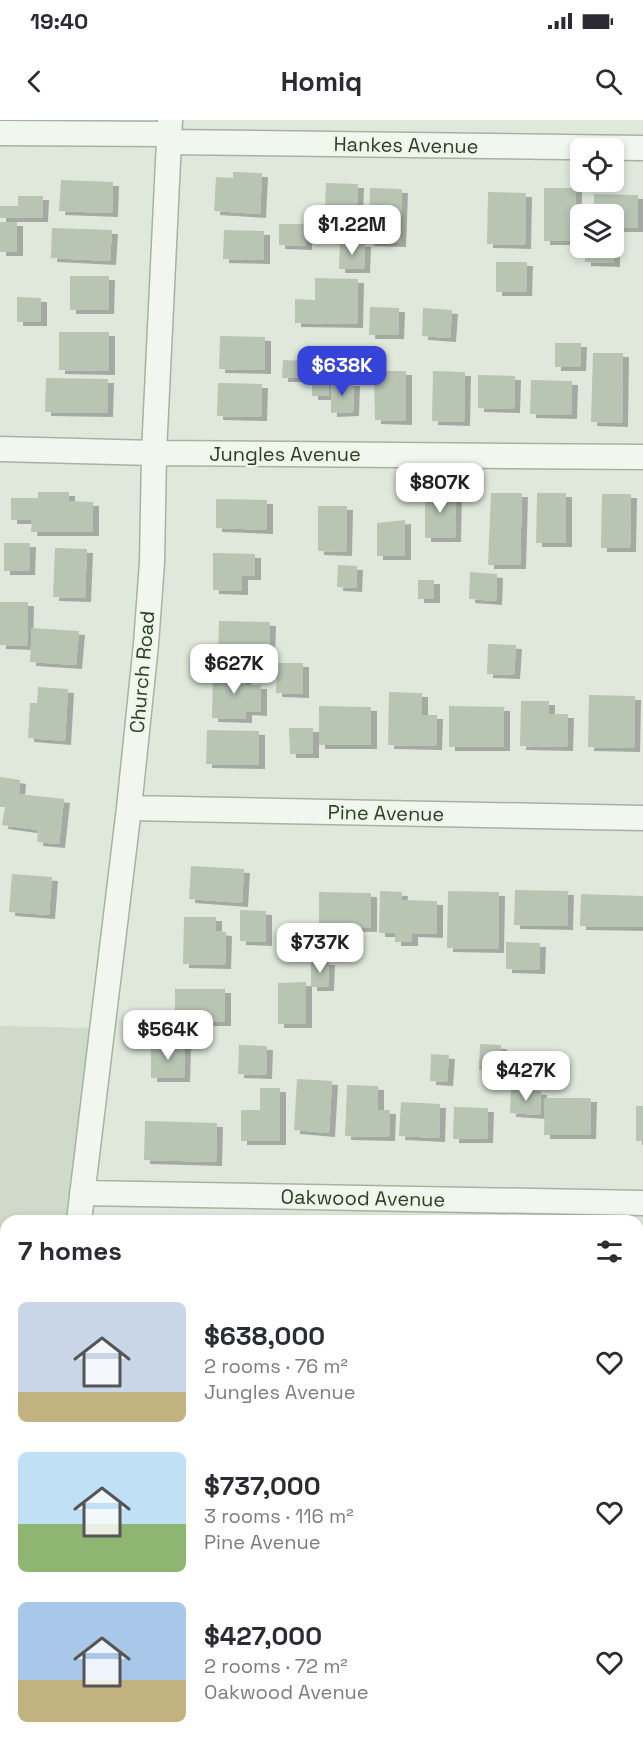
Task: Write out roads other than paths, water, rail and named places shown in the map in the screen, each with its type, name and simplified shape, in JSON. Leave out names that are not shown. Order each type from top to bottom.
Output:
[{"type":"street","name":"Hankes Avenue","points":[[0,133],[169,132],[643,148]]},
{"type":"street","name":"Church Road","points":[[79,1215],[129,808],[146,644],[152,563],[154,453],[169,132]]},
{"type":"street","name":"Jungles Avenue","points":[[0,449],[154,453],[643,457]]},
{"type":"street","name":"Pine Avenue","points":[[129,808],[643,818]]},
{"type":"street","name":"Oakwood Avenue","points":[[82,1193],[643,1203]]}]
